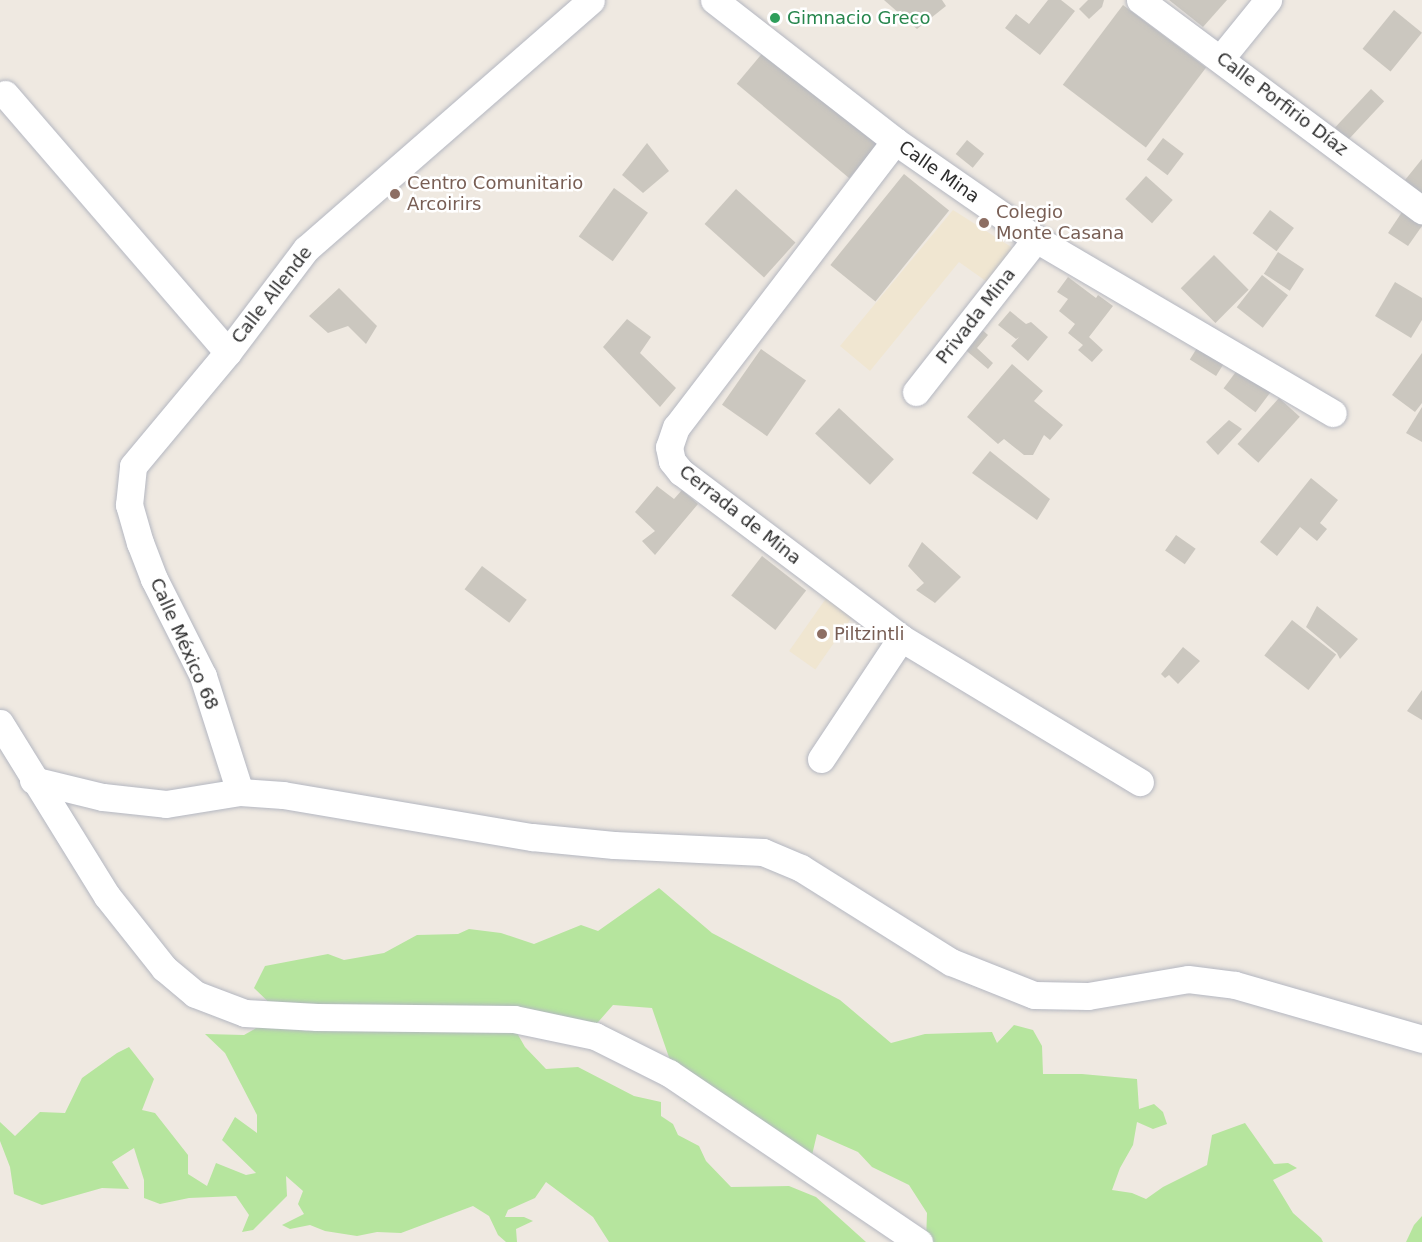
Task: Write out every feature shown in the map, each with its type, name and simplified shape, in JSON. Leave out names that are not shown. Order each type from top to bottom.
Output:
[{"type":"street","name":"Calle Allende","points":[[133,466],[228,352],[306,249],[591,0]]},
{"type":"street","name":"Calle Mina","points":[[714,0],[895,141],[1036,239],[1333,413]]},
{"type":"street","name":"Calle Porfirio Díaz","points":[[1140,0],[1221,58],[1422,210]]},
{"type":"street","points":[[1221,58],[1268,0]]},
{"type":"street","points":[[5,94],[228,352]]},
{"type":"street","name":"Cerrada de Mina","points":[[895,141],[676,427],[669,447],[672,461],[681,472],[901,638],[1140,782]]},
{"type":"street","name":"Privada Mina","points":[[916,392],[1036,239]]},
{"type":"street","name":"Calle México 68","points":[[133,466],[129,505],[140,543],[158,588],[203,676],[240,792]]},
{"type":"street","points":[[821,759],[901,638]]},
{"type":"street","points":[[0,723],[33,780],[107,896],[164,968],[195,994],[245,1013],[317,1017],[514,1019],[595,1036],[669,1073],[919,1242]]},
{"type":"street","points":[[33,780],[103,797],[166,804],[240,792],[283,795],[532,837],[614,845],[763,852],[801,868],[951,962],[1034,995],[1088,996],[1188,979],[1235,986],[1422,1039]]},
{"type":"shaded area","points":[[953,210],[1016,250],[990,284],[959,262],[870,371],[840,346]]},
{"type":"shaded area","name":"Piltzintli","points":[[827,597],[853,615],[815,669],[789,651]]},
{"type":"green space","points":[[659,888],[712,933],[840,1000],[891,1043],[925,1034],[992,1032],[997,1043],[1014,1025],[1033,1030],[1042,1046],[1043,1074],[1082,1074],[1137,1079],[1139,1109],[1154,1104],[1163,1112],[1167,1124],[1153,1129],[1137,1122],[1133,1145],[1120,1168],[1112,1190],[1132,1193],[1146,1199],[1163,1187],[1207,1165],[1212,1135],[1245,1123],[1274,1164],[1288,1163],[1297,1168],[1273,1180],[1293,1213],[1323,1242],[926,1241],[927,1213],[909,1185],[872,1167],[858,1152],[817,1134],[812,1155],[702,1105],[684,1101],[652,1008],[613,1005],[592,1029],[513,1026],[525,1047],[546,1069],[578,1067],[634,1096],[661,1102],[661,1116],[673,1124],[678,1135],[699,1146],[706,1161],[731,1187],[789,1186],[816,1197],[866,1242],[609,1242],[593,1217],[546,1182],[535,1198],[508,1210],[505,1217],[524,1217],[533,1221],[516,1229],[517,1242],[506,1242],[498,1235],[489,1216],[473,1206],[401,1233],[377,1232],[357,1236],[325,1231],[310,1225],[290,1229],[282,1225],[304,1214],[298,1204],[303,1191],[286,1176],[287,1196],[253,1230],[242,1232],[249,1215],[236,1196],[189,1198],[160,1204],[144,1198],[144,1180],[134,1148],[112,1162],[129,1189],[102,1188],[42,1205],[14,1194],[10,1167],[0,1141],[0,1122],[15,1136],[40,1112],[65,1113],[82,1078],[129,1047],[154,1079],[142,1110],[155,1113],[188,1155],[188,1174],[207,1186],[216,1163],[246,1175],[256,1173],[222,1140],[235,1117],[257,1133],[257,1115],[225,1053],[205,1034],[244,1035],[265,1023],[307,1031],[320,1013],[282,1015],[254,988],[265,966],[328,954],[344,960],[384,953],[417,935],[458,934],[469,929],[501,933],[534,944],[581,925],[598,931]]},
{"type":"green space","points":[[1422,1216],[1422,1242],[1406,1242],[1414,1225]]},
{"type":"building","points":[[884,0],[942,0],[946,6],[917,29]]},
{"type":"building","points":[[1048,0],[1061,0],[1075,11],[1040,55],[1005,28],[1016,14],[1029,24]]},
{"type":"building","points":[[1088,0],[1104,0],[1102,7],[1089,19],[1079,9]]},
{"type":"building","points":[[1169,0],[1227,0],[1203,27]]},
{"type":"building","points":[[1123,5],[1206,68],[1146,147],[1063,85]]},
{"type":"building","points":[[1394,10],[1422,33],[1391,72],[1363,49]]},
{"type":"building","points":[[765,50],[878,144],[849,178],[737,84]]},
{"type":"building","points":[[1371,89],[1384,101],[1348,140],[1335,128]]},
{"type":"building","points":[[1163,138],[1184,154],[1168,175],[1147,160]]},
{"type":"building","points":[[967,140],[984,154],[973,168],[956,154]]},
{"type":"building","points":[[647,143],[669,171],[643,193],[622,175]]},
{"type":"building","points":[[1422,159],[1422,194],[1405,180]]},
{"type":"building","points":[[904,174],[949,211],[875,301],[830,265]]},
{"type":"building","points":[[1146,176],[1173,200],[1152,223],[1125,199]]},
{"type":"building","points":[[614,188],[648,213],[613,261],[579,237]]},
{"type":"building","points":[[736,189],[795,243],[764,277],[705,224]]},
{"type":"building","points":[[1406,206],[1422,217],[1422,226],[1408,246],[1388,233]]},
{"type":"building","points":[[1270,210],[1294,228],[1277,251],[1253,233]]},
{"type":"building","points":[[1278,252],[1304,269],[1290,291],[1264,274]]},
{"type":"building","points":[[1214,255],[1249,290],[1215,323],[1181,288]]},
{"type":"building","points":[[1262,275],[1288,295],[1263,328],[1237,307]]},
{"type":"building","points":[[1068,277],[1096,298],[1098,295],[1113,306],[1089,337],[1103,350],[1092,362],[1078,350],[1083,345],[1068,333],[1075,324],[1059,311],[1068,299],[1057,292]]},
{"type":"building","points":[[1395,282],[1422,298],[1422,320],[1411,338],[1375,316]]},
{"type":"building","points":[[339,288],[377,326],[366,344],[348,326],[328,333],[309,316]]},
{"type":"building","points":[[1010,311],[1026,324],[1031,322],[1048,337],[1028,361],[1011,346],[1019,337],[1016,339],[998,325]]},
{"type":"building","points":[[627,319],[651,337],[640,353],[676,388],[660,407],[603,347]]},
{"type":"building","points":[[979,327],[988,335],[977,348],[993,363],[988,369],[962,347]]},
{"type":"building","points":[[1202,340],[1228,356],[1216,376],[1190,360]]},
{"type":"building","points":[[761,349],[806,381],[767,436],[722,405]]},
{"type":"building","points":[[1422,353],[1422,403],[1415,412],[1392,395]]},
{"type":"building","points":[[1012,364],[1043,391],[1034,401],[1063,425],[1050,440],[1044,435],[1033,455],[1024,455],[1004,439],[998,444],[967,417]]},
{"type":"building","points":[[1241,365],[1273,389],[1255,412],[1224,388]]},
{"type":"building","points":[[1279,398],[1300,417],[1258,463],[1238,444]]},
{"type":"building","points":[[1422,407],[1422,442],[1406,433]]},
{"type":"building","points":[[839,408],[894,459],[870,485],[815,434]]},
{"type":"building","points":[[1229,420],[1242,429],[1218,455],[1206,442]]},
{"type":"building","points":[[990,451],[1050,499],[1037,520],[972,473]]},
{"type":"building","points":[[1311,478],[1338,500],[1320,523],[1327,529],[1317,541],[1300,527],[1277,556],[1260,542]]},
{"type":"building","points":[[657,486],[674,499],[682,490],[698,504],[655,555],[642,541],[655,531],[635,512]]},
{"type":"building","points":[[1176,535],[1196,549],[1185,564],[1165,551]]},
{"type":"building","points":[[922,542],[961,577],[935,603],[916,590],[924,583],[908,566]]},
{"type":"building","points":[[762,556],[806,590],[775,630],[731,595]]},
{"type":"building","points":[[482,566],[527,600],[509,623],[465,589]]},
{"type":"building","points":[[1317,606],[1358,639],[1340,659],[1337,653],[1306,627]]},
{"type":"building","points":[[1292,620],[1336,654],[1308,690],[1264,655]]},
{"type":"building","points":[[1183,647],[1200,661],[1178,684],[1169,675],[1165,678],[1161,674]]},
{"type":"building","points":[[1422,690],[1422,720],[1407,711]]},
{"type":"place","name":"Gimnacio Greco","points":[[775,18]]},
{"type":"place","name":"Centro Comunitario Arcoirirs","points":[[395,194]]},
{"type":"place","name":"Colegio Monte Casana","points":[[984,223]]},
{"type":"place","name":"Piltzintli","points":[[822,634]]}]
